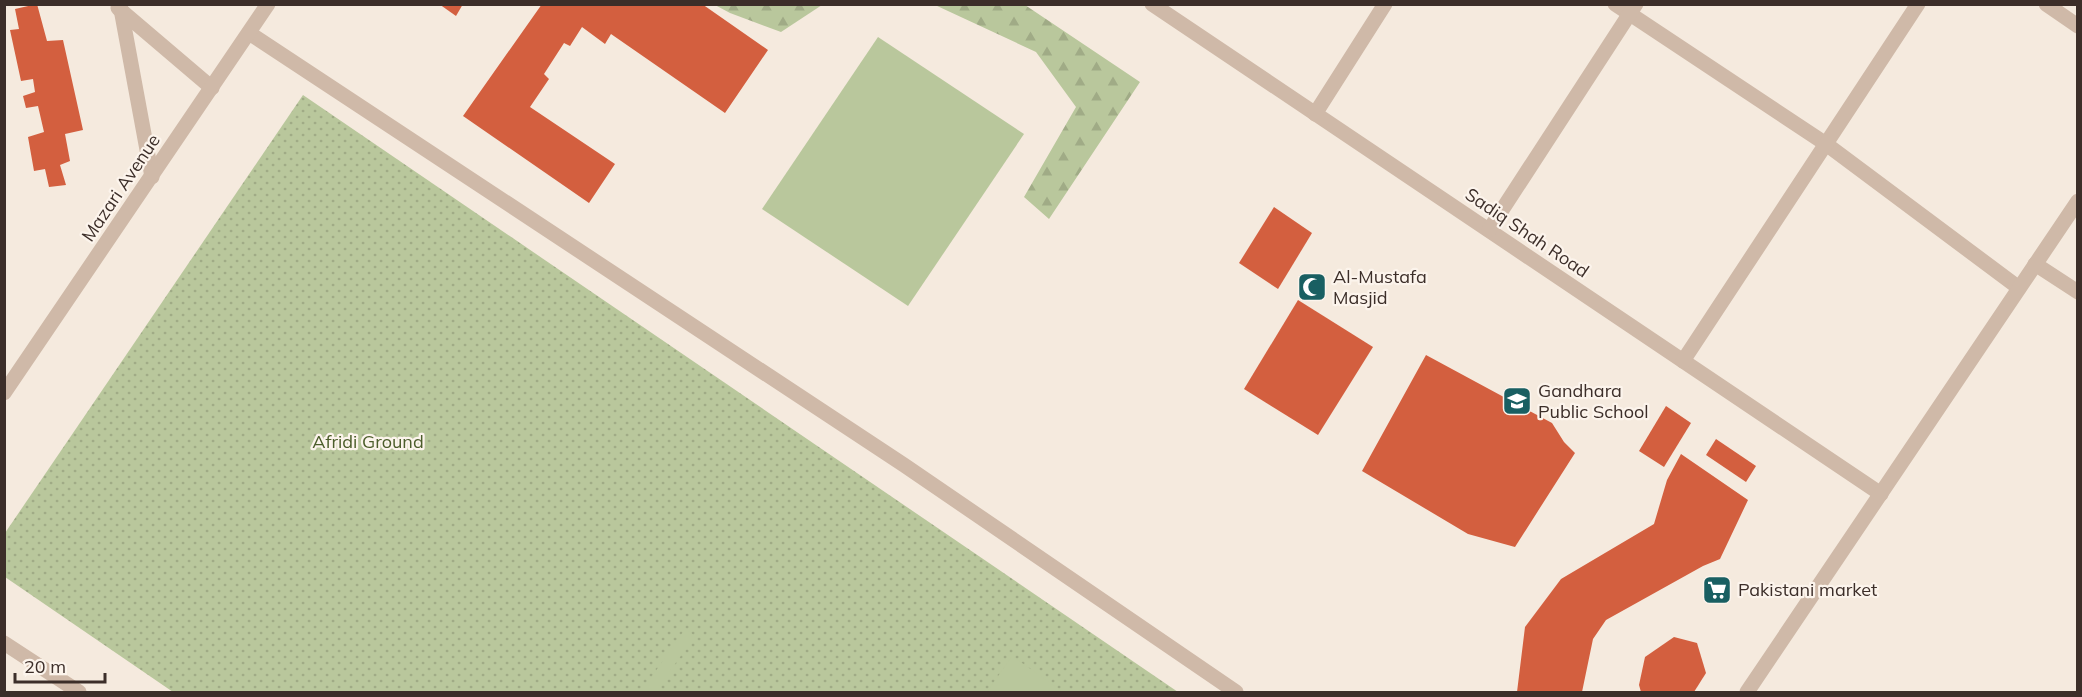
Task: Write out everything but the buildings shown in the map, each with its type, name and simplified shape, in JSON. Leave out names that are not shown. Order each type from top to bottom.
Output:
[{"type":"street","name":"Mazari Avenue","points":[[4,393],[268,4]]},
{"type":"street","name":"Sadiq Shah Road","points":[[1152,4],[1881,494]]},
{"type":"street","points":[[1315,114],[1385,4]]},
{"type":"street","points":[[1615,4],[1633,10],[1826,144],[2019,288]]},
{"type":"street","points":[[1683,361],[1918,4]]},
{"type":"street","points":[[2046,4],[2078,26]]},
{"type":"street","points":[[118,6],[212,88]]},
{"type":"street","points":[[118,6],[152,177]]},
{"type":"street","points":[[1489,230],[1633,10]]},
{"type":"street","points":[[249,33],[904,465],[1236,693]]},
{"type":"street","points":[[1748,693],[2078,201]]},
{"type":"street","points":[[2035,264],[2078,292]]},
{"type":"street","points":[[4,643],[79,693]]},
{"type":"green space","points":[[715,5],[822,5],[781,32]]},
{"type":"green space","points":[[935,5],[1025,5],[1140,82],[1049,219],[1024,197],[1076,107],[1036,52]]},
{"type":"green space","points":[[878,37],[1024,134],[908,306],[762,209]]},
{"type":"green space","name":"Afridi Ground","points":[[303,95],[1178,692],[173,692],[5,577],[5,533]]},
{"type":"green space","points":[[685,629],[695,636],[655,692],[641,692]]},
{"type":"green space","points":[[1012,656],[1063,692],[987,692]]},
{"type":"place","name":"Al-Mustafa Masjid","points":[[1312,287]]},
{"type":"place","name":"Gandhara Public School","points":[[1517,401]]},
{"type":"place","name":"Pakistani market","points":[[1717,590]]}]
